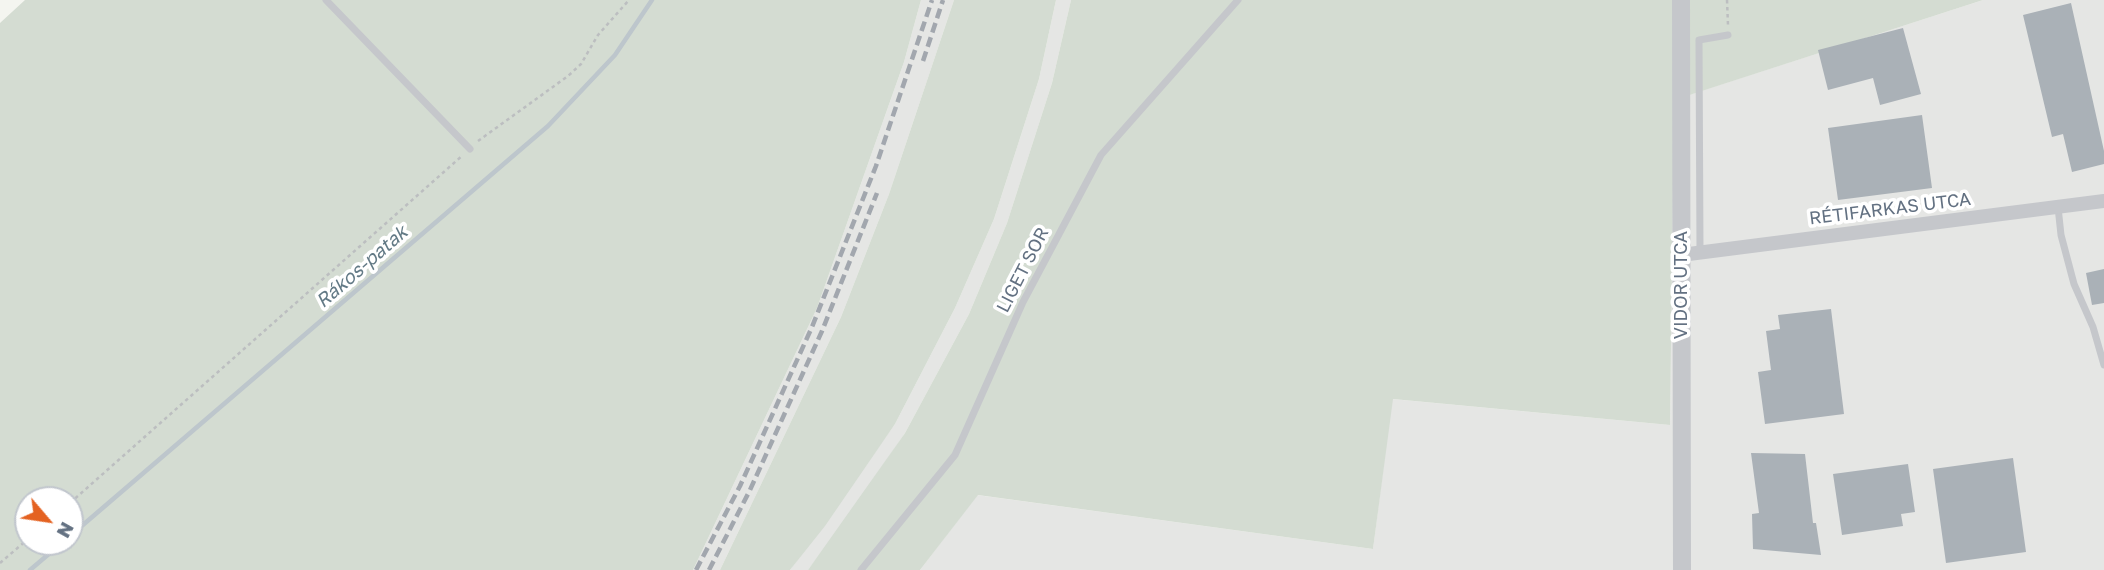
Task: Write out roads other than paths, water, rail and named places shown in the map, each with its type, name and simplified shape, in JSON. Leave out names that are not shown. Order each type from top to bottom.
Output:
[{"type":"street","name":"VIDOR UTCA","points":[[1681,0],[1682,570]]},
{"type":"street","name":"RÉTIFARKAS UTCA","points":[[1681,255],[2104,201]]},
{"type":"lane","points":[[326,0],[470,149]]},
{"type":"lane","name":"LIGET SOR","points":[[860,570],[955,455],[1023,302],[1101,155],[1238,0]]},
{"type":"lane","points":[[1700,253],[1699,40],[1728,35]]},
{"type":"lane","points":[[2058,207],[2061,235],[2074,284],[2093,327],[2104,365]]},
{"type":"waterway","name":"Rákos-patak","points":[[84,524],[548,126],[615,55],[652,0]]},
{"type":"waterway","name":"Rákos-patak","points":[[30,570],[46,556]]},
{"type":"railway","points":[[696,570],[740,486],[812,327],[876,166],[932,0]]},
{"type":"railway","points":[[923,61],[943,0]]},
{"type":"railway","points":[[709,570],[750,490],[822,331],[877,193]]}]
